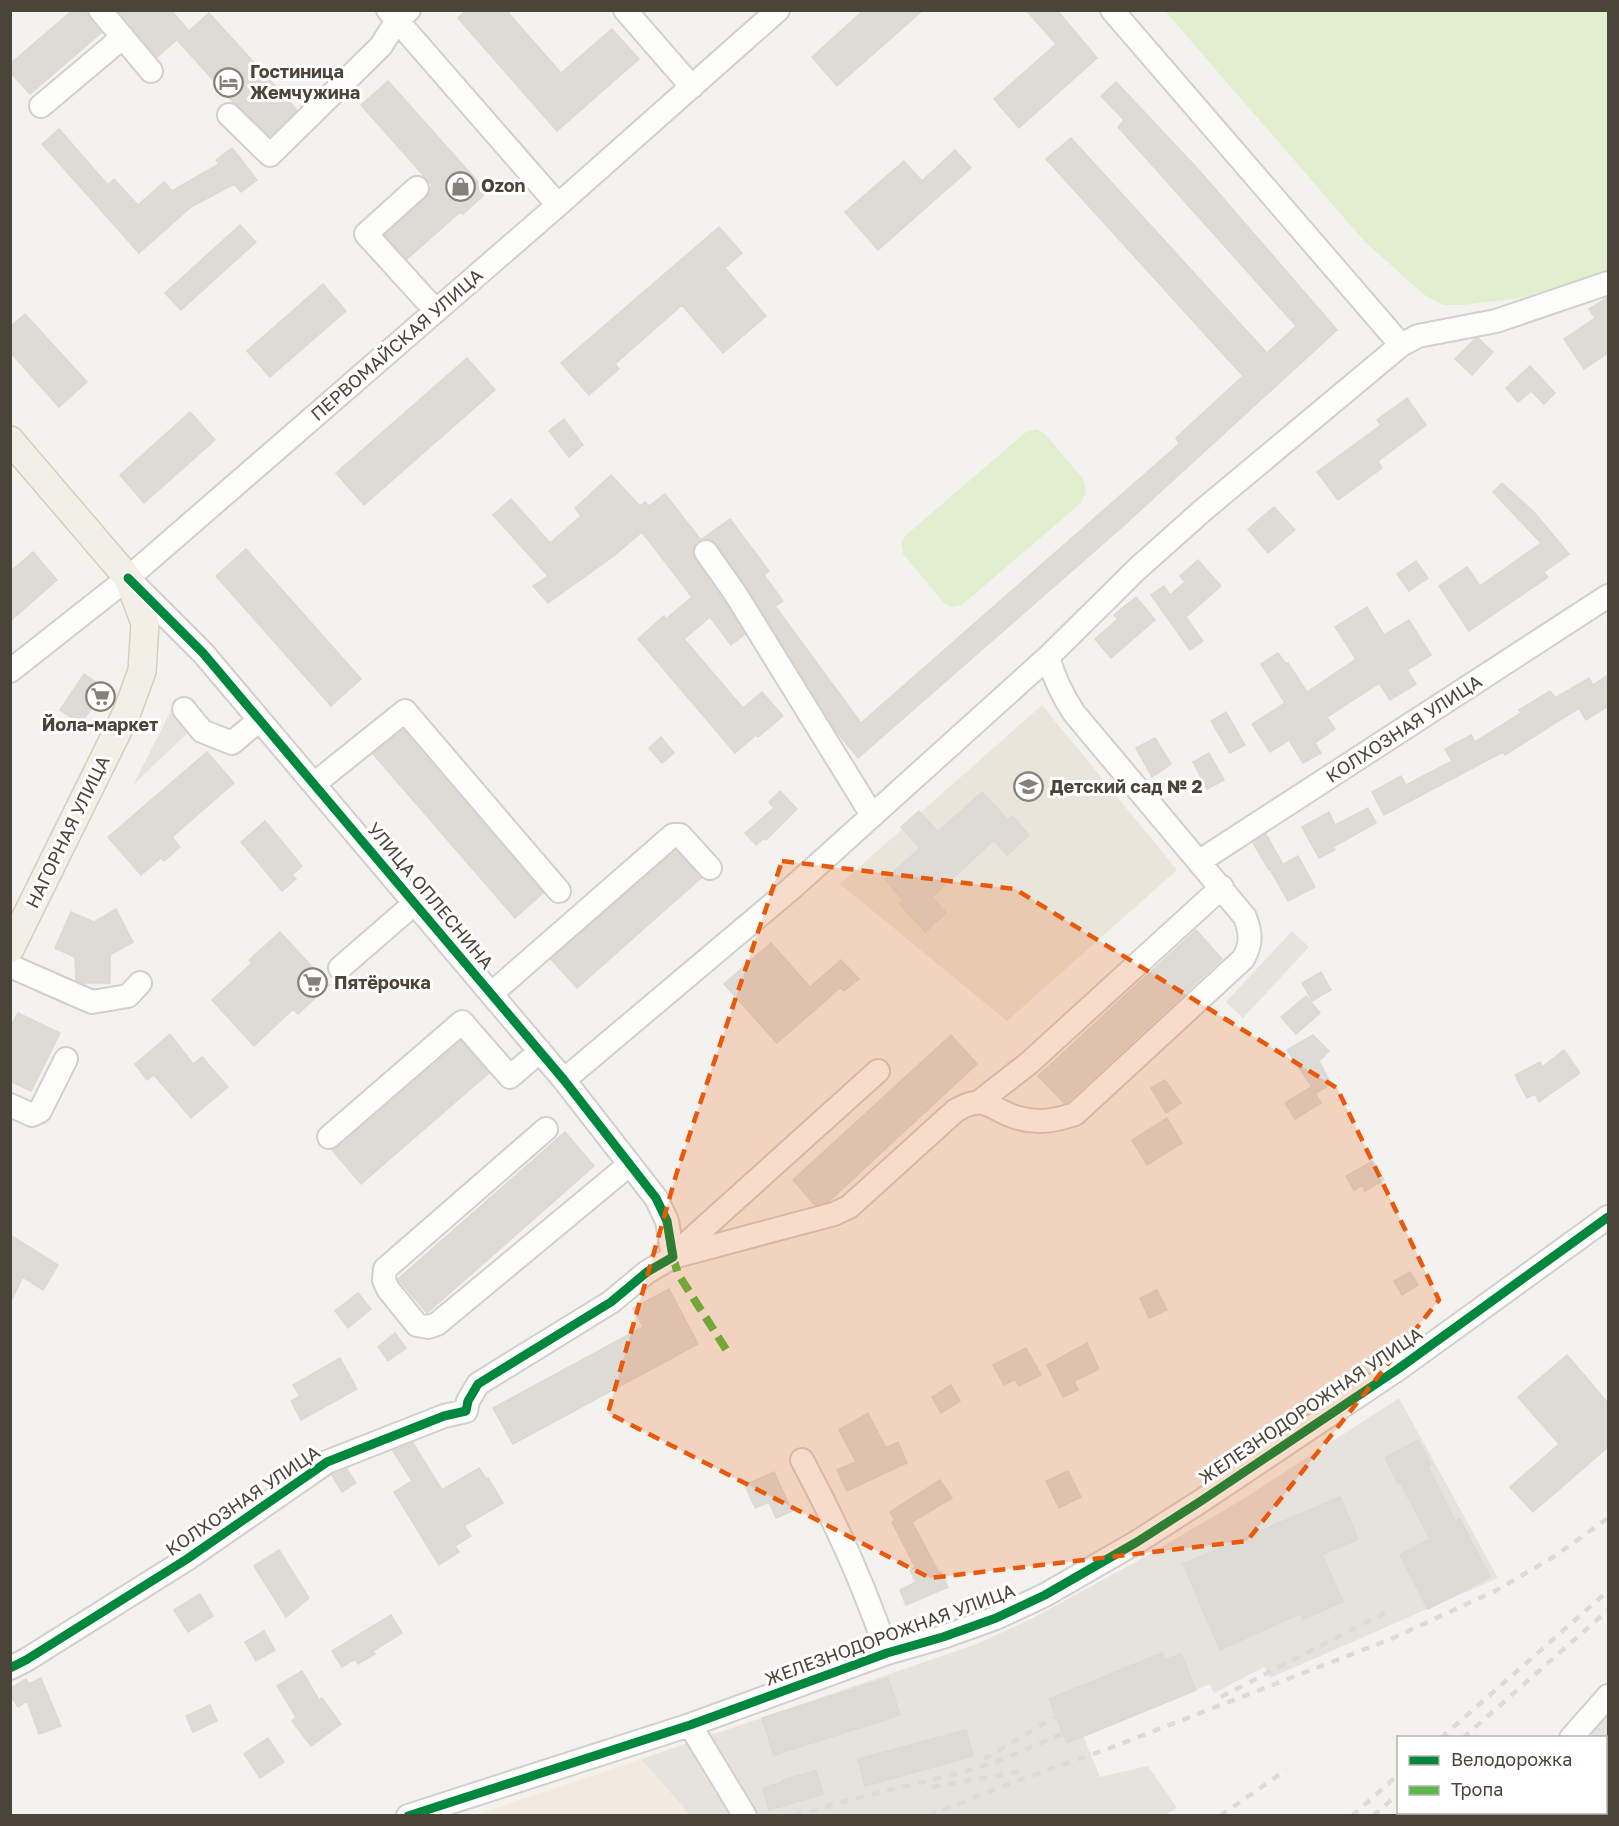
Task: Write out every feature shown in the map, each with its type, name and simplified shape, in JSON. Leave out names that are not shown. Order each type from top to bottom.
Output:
[{"type":"main road","name":"УЛИЦА ОПЛЕСНИНА","points":[[10,440],[128,578]]},
{"type":"main road","name":"НАГОРНАЯ УЛИЦА","points":[[10,949],[127,712],[142,671],[145,623],[128,578]]},
{"type":"street","points":[[100,10],[152,71]]},
{"type":"street","points":[[626,10],[692,87]]},
{"type":"street","name":"ПЕРВОМАЙСКАЯ УЛИЦА","points":[[10,671],[128,578],[558,205],[778,10]]},
{"type":"street","points":[[1112,10],[1401,345]]},
{"type":"street","points":[[229,115],[270,155],[381,46],[398,14],[558,205]]},
{"type":"street","points":[[41,106],[123,37]]},
{"type":"street","points":[[417,188],[366,234],[436,311]]},
{"type":"street","points":[[564,1080],[792,888],[1048,657],[1137,569],[1202,511],[1401,345],[1418,336],[1496,321],[1608,283]]},
{"type":"street","points":[[706,552],[735,593],[872,815]]},
{"type":"street","name":"УЛИЦА ОПЛЕСНИНА","points":[[128,578],[203,653],[564,1080],[656,1198],[667,1221],[673,1257]]},
{"type":"street","name":"КОЛХОЗНАЯ УЛИЦА","points":[[1200,861],[1608,596]]},
{"type":"street","points":[[673,1257],[834,1214],[849,1207],[955,1112],[967,1104],[979,1102],[991,1105],[1015,1117],[1047,1122],[1075,1114],[1243,959],[1251,940],[1250,929],[1240,909],[1074,713],[1062,695],[1048,657]]},
{"type":"street","points":[[184,709],[202,731],[232,743],[260,720]]},
{"type":"street","points":[[314,784],[405,711],[559,891]]},
{"type":"street","points":[[491,994],[673,835],[680,835],[710,868]]},
{"type":"street","points":[[979,1102],[1029,1063],[1222,887]]},
{"type":"street","points":[[340,968],[415,903]]},
{"type":"street","points":[[10,966],[92,1002],[128,996],[140,983]]},
{"type":"street","points":[[329,1137],[462,1022],[510,1077],[540,1051]]},
{"type":"street","points":[[10,1105],[32,1114],[40,1111],[66,1059]]},
{"type":"street","points":[[673,1257],[878,1071]]},
{"type":"street","points":[[546,1130],[385,1269],[384,1280],[388,1289],[417,1325],[428,1327],[437,1324],[630,1164]]},
{"type":"street","name":"ЖЕЛЕЗНОДОРОЖНАЯ УЛИЦА","points":[[408,1815],[690,1725],[887,1653],[943,1637],[996,1618],[1045,1594],[1137,1542],[1201,1501],[1398,1369],[1608,1218]]},
{"type":"street","name":"КОЛХОЗНАЯ УЛИЦА","points":[[10,1668],[187,1559],[327,1462],[444,1416],[466,1411],[468,1401],[478,1384],[611,1302],[647,1272],[673,1257]]},
{"type":"street","points":[[802,1460],[843,1543],[887,1653]]},
{"type":"street","points":[[1572,1736],[1608,1696]]},
{"type":"street","points":[[690,1725],[744,1815]]},
{"type":"highlighted area","points":[[782,861],[1015,889],[1337,1088],[1439,1300],[1247,1541],[930,1578],[608,1413],[677,1172]]},
{"type":"shaded area","points":[[182,696],[202,719],[133,785],[175,703]]},
{"type":"shaded area","name":"Детский сад № 2","points":[[1042,705],[1177,870],[1007,1021],[840,884]]},
{"type":"shaded area","points":[[1292,931],[1309,947],[1243,1018],[1226,1002]]},
{"type":"shaded area","points":[[1399,1398],[1498,1578],[1270,1678],[1264,1667],[1214,1693],[1210,1684],[1083,1736],[1100,1777],[1148,1766],[1177,1808],[1165,1815],[690,1815],[641,1759],[977,1644],[1031,1619],[1141,1559],[1243,1499]]},
{"type":"shaded area","points":[[1608,1712],[1608,1815],[1496,1816],[1498,1814],[1607,1814],[1607,1736],[1582,1736]]},
{"type":"shaded area","points":[[641,1759],[690,1815],[475,1815]]},
{"type":"green space","points":[[1165,11],[1608,11],[1608,272],[1520,298],[1444,305],[1426,296],[1366,243]]},
{"type":"green space","points":[[1036,429],[1045,434],[1084,480],[1086,492],[1081,503],[962,605],[952,607],[945,604],[903,554],[901,544],[905,536],[1026,432]]},
{"type":"building","points":[[73,10],[87,10],[90,19],[101,33],[30,94],[10,72],[10,64]]},
{"type":"building","points":[[118,10],[171,10],[188,30],[157,57]]},
{"type":"building","points":[[466,10],[506,10],[561,73],[612,29],[639,59],[557,131],[458,18]]},
{"type":"building","points":[[864,10],[923,10],[837,86],[812,57]]},
{"type":"building","points":[[1026,10],[1057,10],[1097,58],[1019,128],[994,99],[1056,44]]},
{"type":"building","points":[[209,13],[297,110],[270,136],[234,103],[178,41]]},
{"type":"building","points":[[388,81],[487,192],[463,214],[460,212],[407,259],[385,235],[426,198],[432,185],[361,105]]},
{"type":"building","points":[[1116,82],[1198,169],[1337,330],[1122,527],[858,758],[836,731],[746,586],[717,544],[711,540],[702,539],[730,519],[769,571],[764,575],[783,601],[775,606],[861,723],[1179,444],[1176,438],[1243,376],[1046,159],[1071,138],[1267,353],[1296,326],[1118,127],[1124,120],[1101,96]]},
{"type":"building","points":[[59,129],[108,185],[114,179],[138,205],[164,182],[172,191],[219,164],[216,160],[232,148],[257,180],[241,192],[234,184],[191,207],[139,253],[42,144]]},
{"type":"building","points":[[955,150],[971,168],[878,250],[845,212],[904,161],[922,181]]},
{"type":"building","points":[[240,225],[256,242],[181,310],[165,293]]},
{"type":"building","points":[[719,227],[742,253],[725,268],[766,316],[723,353],[682,305],[615,364],[619,369],[589,395],[561,363]]},
{"type":"building","points":[[323,284],[346,311],[270,377],[247,351]]},
{"type":"building","points":[[1608,297],[1608,353],[1584,369],[1564,339],[1595,318],[1589,309]]},
{"type":"building","points":[[25,314],[87,382],[59,407],[10,352],[10,327]]},
{"type":"building","points":[[1478,338],[1493,352],[1472,375],[1455,359]]},
{"type":"building","points":[[467,358],[495,390],[364,505],[336,473]]},
{"type":"building","points":[[1530,366],[1555,393],[1544,404],[1531,391],[1518,402],[1506,388]]},
{"type":"building","points":[[1407,398],[1426,425],[1378,461],[1382,468],[1338,500],[1317,472],[1381,425],[1377,420]]},
{"type":"building","points":[[190,412],[215,440],[144,503],[120,475]]},
{"type":"building","points":[[564,419],[583,445],[569,457],[549,431]]},
{"type":"building","points":[[611,475],[640,506],[645,502],[649,506],[665,494],[701,540],[694,547],[695,559],[745,634],[731,645],[710,617],[684,639],[743,708],[762,692],[783,716],[735,753],[638,639],[664,616],[666,619],[692,597],[642,532],[615,555],[548,603],[533,586],[548,576],[493,515],[511,499],[550,543],[581,516],[575,508]]},
{"type":"building","points":[[1502,483],[1534,512],[1569,554],[1544,572],[1548,577],[1469,631],[1439,586],[1467,567],[1480,586],[1541,543],[1493,492]]},
{"type":"building","points":[[1274,507],[1295,530],[1268,553],[1248,529]]},
{"type":"building","points":[[246,549],[361,679],[331,706],[216,576]]},
{"type":"building","points":[[33,552],[57,580],[10,621],[10,572]]},
{"type":"building","points":[[1198,560],[1221,586],[1186,617],[1203,641],[1190,650],[1151,595],[1164,586],[1170,595],[1185,582],[1180,576]]},
{"type":"building","points":[[1416,561],[1428,578],[1409,591],[1397,574]]},
{"type":"building","points":[[1136,597],[1155,620],[1111,658],[1095,639],[1118,619],[1114,615]]},
{"type":"building","points":[[1367,607],[1384,635],[1409,620],[1431,655],[1407,670],[1416,684],[1390,700],[1379,683],[1327,717],[1335,729],[1315,743],[1321,753],[1303,763],[1289,740],[1270,752],[1252,724],[1285,703],[1261,664],[1278,653],[1286,664],[1288,663],[1307,692],[1356,659],[1335,627]]},
{"type":"building","points":[[84,674],[105,688],[81,724],[60,710]]},
{"type":"building","points":[[1608,675],[1608,706],[1586,720],[1579,708],[1505,755],[1503,752],[1384,815],[1372,792],[1401,776],[1406,785],[1452,761],[1445,749],[1471,735],[1475,742],[1521,713],[1519,710],[1550,691],[1555,698],[1589,678],[1593,685]]},
{"type":"building","points":[[1226,712],[1245,745],[1230,753],[1211,721]]},
{"type":"building","points":[[403,730],[543,893],[515,918],[373,754]]},
{"type":"building","points":[[661,737],[674,753],[662,763],[649,748]]},
{"type":"building","points":[[1155,738],[1171,764],[1152,777],[1136,748]]},
{"type":"building","points":[[207,752],[234,783],[172,837],[180,847],[164,861],[161,858],[141,875],[108,837]]},
{"type":"building","points":[[1209,753],[1224,780],[1207,789],[1193,762]]},
{"type":"building","points":[[780,791],[797,809],[766,840],[764,838],[756,845],[745,833],[774,808],[769,802]]},
{"type":"building","points":[[982,792],[1008,820],[1012,816],[1029,835],[1007,855],[994,840],[932,897],[946,913],[925,932],[899,903],[903,900],[885,879],[920,848],[901,827],[919,811],[938,832]]},
{"type":"building","points":[[1368,808],[1376,823],[1333,847],[1335,850],[1319,858],[1302,827],[1329,812],[1335,825]]},
{"type":"building","points":[[265,821],[302,866],[292,875],[296,879],[282,891],[241,842]]},
{"type":"building","points":[[1266,834],[1282,863],[1269,870],[1253,843]]},
{"type":"building","points":[[676,850],[701,878],[577,988],[551,959]]},
{"type":"building","points":[[1298,856],[1315,887],[1288,901],[1271,871]]},
{"type":"building","points":[[116,909],[133,942],[110,955],[110,983],[83,983],[76,980],[75,957],[55,948],[71,912],[94,922]]},
{"type":"building","points":[[1196,930],[1222,959],[1064,1103],[1038,1076]]},
{"type":"building","points":[[280,932],[329,985],[298,1014],[293,1009],[254,1046],[212,1000],[252,963],[249,960]]},
{"type":"building","points":[[771,943],[810,987],[841,960],[859,979],[844,991],[841,987],[777,1043],[724,984]]},
{"type":"building","points":[[1321,972],[1331,990],[1312,1001],[1302,983]]},
{"type":"building","points":[[1306,996],[1320,1013],[1296,1034],[1281,1017]]},
{"type":"building","points":[[18,1013],[60,1033],[31,1091],[10,1081],[10,1027]]},
{"type":"building","points":[[170,1034],[193,1064],[202,1057],[228,1087],[191,1118],[154,1075],[147,1080],[135,1064]]},
{"type":"building","points":[[951,1035],[977,1064],[828,1202],[815,1205],[793,1180]]},
{"type":"building","points":[[1313,1035],[1329,1051],[1319,1061],[1331,1084],[1316,1093],[1287,1050]]},
{"type":"building","points":[[461,1041],[489,1073],[361,1184],[332,1150]]},
{"type":"building","points":[[1564,1050],[1580,1073],[1539,1102],[1535,1094],[1527,1098],[1515,1075],[1540,1062],[1542,1067]]},
{"type":"building","points":[[1165,1080],[1181,1103],[1166,1113],[1151,1088]]},
{"type":"building","points":[[1311,1087],[1321,1103],[1295,1119],[1285,1103]]},
{"type":"building","points":[[1167,1118],[1182,1143],[1147,1165],[1132,1140]]},
{"type":"building","points":[[565,1132],[594,1166],[427,1313],[398,1279]]},
{"type":"building","points":[[1373,1161],[1384,1180],[1365,1191],[1363,1185],[1354,1190],[1346,1176]]},
{"type":"building","points":[[10,1235],[58,1265],[43,1290],[23,1277],[10,1303]]},
{"type":"building","points":[[1410,1272],[1418,1285],[1402,1295],[1394,1281]]},
{"type":"building","points":[[669,1289],[698,1344],[513,1444],[493,1408],[643,1327],[633,1308]]},
{"type":"building","points":[[1157,1290],[1167,1310],[1149,1318],[1140,1298]]},
{"type":"building","points":[[358,1293],[371,1309],[348,1328],[335,1311]]},
{"type":"building","points":[[395,1333],[406,1348],[388,1361],[378,1347]]},
{"type":"building","points":[[1087,1343],[1099,1369],[1074,1381],[1078,1390],[1063,1397],[1047,1365]]},
{"type":"building","points":[[1026,1348],[1041,1375],[1019,1386],[1015,1379],[1004,1385],[993,1365]]},
{"type":"building","points":[[1567,1355],[1608,1403],[1608,1447],[1533,1512],[1510,1487],[1559,1444],[1518,1397]]},
{"type":"building","points":[[340,1358],[357,1389],[301,1420],[291,1401],[300,1396],[293,1385]]},
{"type":"building","points":[[951,1385],[960,1401],[941,1413],[932,1397]]},
{"type":"building","points":[[868,1413],[886,1448],[898,1442],[907,1463],[847,1491],[837,1470],[856,1462],[839,1430]]},
{"type":"building","points":[[1418,1440],[1431,1465],[1428,1467],[1455,1521],[1460,1519],[1490,1577],[1428,1609],[1400,1555],[1430,1539],[1385,1458]]},
{"type":"building","points":[[413,1443],[442,1490],[479,1468],[503,1503],[464,1526],[471,1536],[455,1546],[459,1552],[439,1565],[394,1492],[412,1481],[393,1451]]},
{"type":"building","points":[[347,1469],[356,1483],[342,1492],[332,1475]]},
{"type":"building","points":[[1068,1471],[1081,1497],[1059,1508],[1046,1481]]},
{"type":"building","points":[[774,1472],[792,1511],[776,1518],[769,1502],[755,1508],[745,1485]]},
{"type":"building","points":[[940,1480],[952,1498],[912,1522],[948,1587],[906,1605],[900,1590],[916,1582],[910,1570],[915,1567],[892,1522],[895,1520],[890,1512]]},
{"type":"building","points":[[1340,1497],[1358,1539],[1322,1554],[1343,1602],[1303,1619],[1301,1613],[1220,1650],[1183,1564]]},
{"type":"building","points":[[279,1550],[309,1598],[286,1617],[254,1566]]},
{"type":"building","points":[[200,1594],[213,1616],[188,1632],[174,1610]]},
{"type":"building","points":[[391,1615],[402,1633],[373,1651],[375,1654],[358,1664],[355,1659],[342,1667],[332,1651]]},
{"type":"building","points":[[264,1631],[275,1650],[256,1661],[245,1642]]},
{"type":"building","points":[[1162,1653],[1165,1660],[1181,1654],[1196,1690],[1067,1743],[1049,1699]]},
{"type":"building","points":[[302,1671],[319,1700],[322,1698],[341,1724],[311,1746],[292,1721],[296,1717],[277,1686]]},
{"type":"building","points":[[41,1678],[61,1726],[39,1734],[27,1701],[18,1707],[10,1695],[10,1689],[26,1679],[29,1684]]},
{"type":"building","points":[[888,1678],[900,1715],[774,1755],[762,1718]]},
{"type":"building","points":[[210,1705],[217,1721],[193,1732],[186,1716]]},
{"type":"building","points":[[966,1730],[973,1756],[865,1786],[858,1759]]},
{"type":"building","points":[[268,1738],[284,1762],[260,1778],[244,1754]]},
{"type":"building","points":[[816,1771],[823,1794],[769,1810],[763,1788],[782,1782],[782,1780]]},
{"type":"railway","points":[[1571,1442],[1608,1411]]},
{"type":"railway","points":[[1583,1454],[1608,1432]]},
{"type":"railway","points":[[928,1816],[1391,1639],[1495,1591],[1555,1556],[1608,1518]]},
{"type":"railway","points":[[1443,1736],[1608,1591]]},
{"type":"railway","points":[[1465,1736],[1608,1610]]},
{"type":"railway","points":[[1221,1697],[1388,1611]]},
{"type":"railway","points":[[984,1759],[1053,1718],[1163,1671]]},
{"type":"railway","points":[[825,1806],[956,1774],[998,1761],[1170,1688]]},
{"type":"railway","points":[[1220,1816],[1286,1770]]},
{"type":"railway","points":[[932,1787],[1023,1771]]},
{"type":"railway","points":[[1352,1816],[1397,1776]]},
{"type":"railway","points":[[1373,1816],[1397,1795]]},
{"type":"railway","points":[[794,1816],[831,1805]]},
{"type":"marked path","points":[[673,1257],[678,1274],[729,1354]]},
{"type":"cycle path","points":[[10,1668],[187,1559],[327,1462],[444,1416],[466,1411],[468,1401],[478,1384],[611,1302],[647,1272],[673,1257],[667,1221],[656,1198],[564,1080],[203,653],[128,578]]},
{"type":"cycle path","points":[[408,1816],[690,1725],[887,1653],[943,1637],[996,1618],[1045,1595],[1137,1542],[1398,1369],[1608,1217]]},
{"type":"place","name":"Гостиница Жемчужина","points":[[229,82]]},
{"type":"place","name":"Ozon","points":[[460,186]]},
{"type":"place","name":"Йола-маркет","points":[[100,696]]},
{"type":"place","name":"Детский сад № 2","points":[[1029,787]]},
{"type":"place","name":"Пятёрочка","points":[[313,983]]}]
